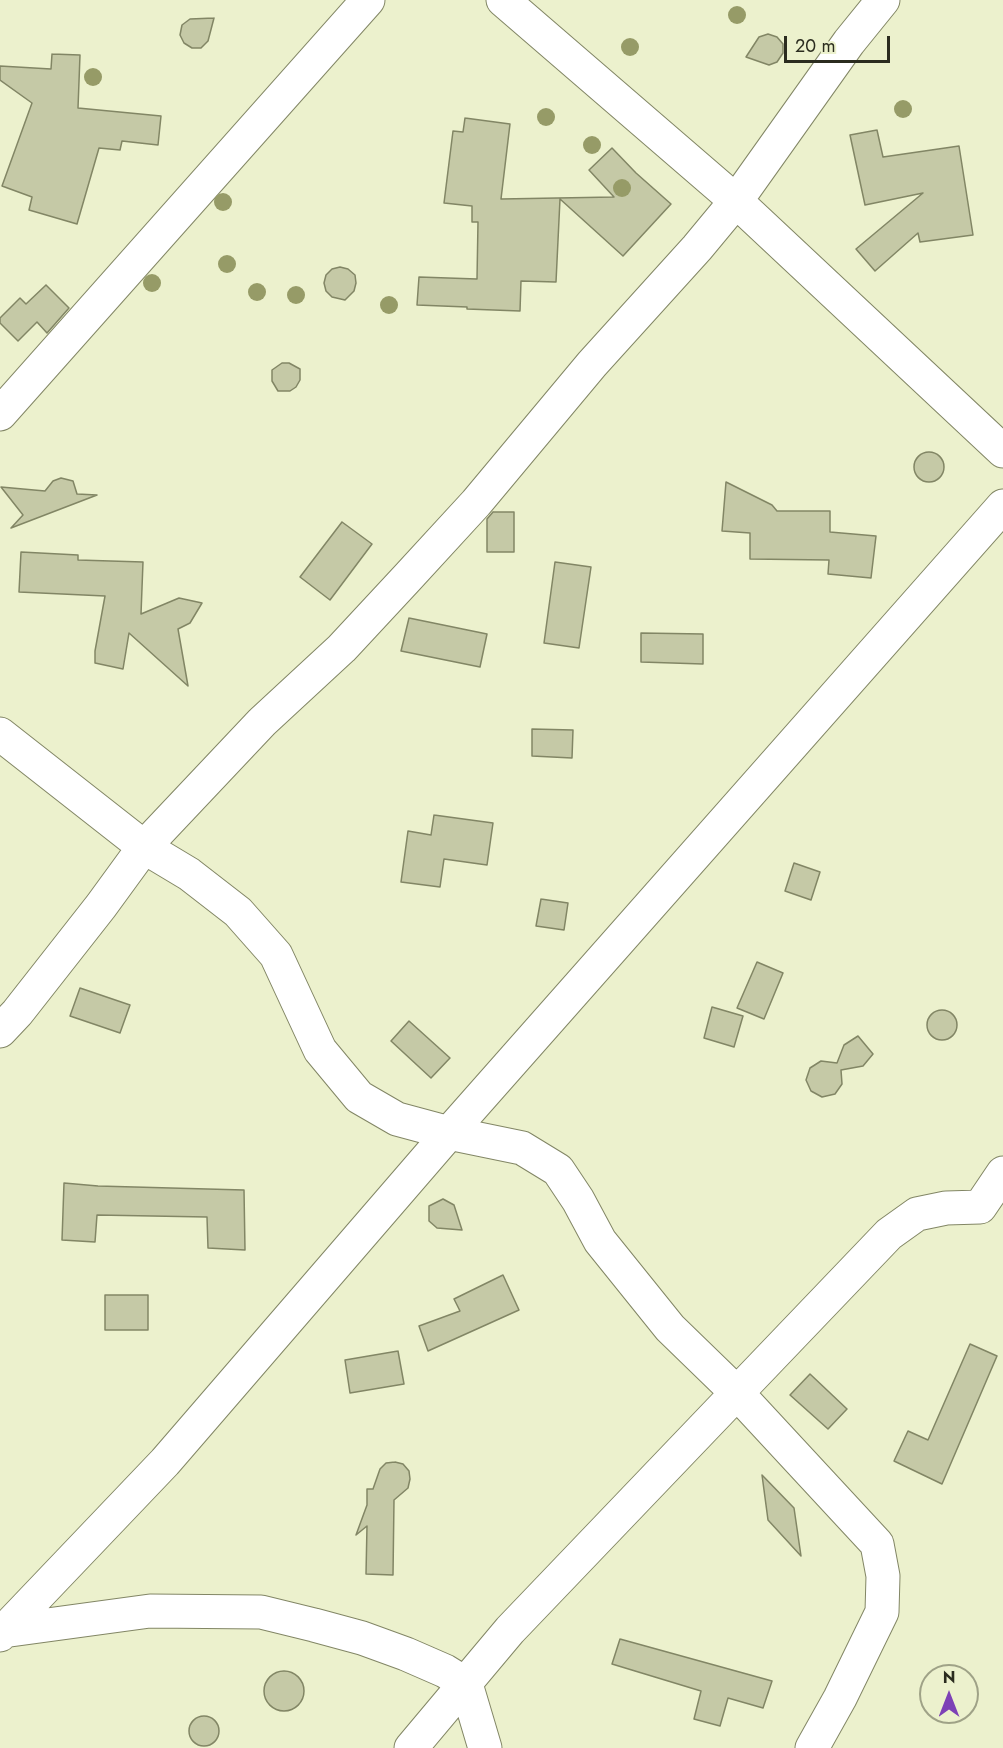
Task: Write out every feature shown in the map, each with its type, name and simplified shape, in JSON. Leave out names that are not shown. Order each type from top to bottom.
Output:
[{"type":"street","points":[[0,414],[368,0]]},
{"type":"street","points":[[503,0],[736,201],[1003,451]]},
{"type":"street","points":[[0,1031],[17,1013],[101,906],[144,847],[262,722],[342,648],[454,528],[592,364],[697,248],[736,201],[849,42],[883,0]]},
{"type":"street","points":[[2,1633],[165,1462],[449,1133],[1003,506]]},
{"type":"street","points":[[0,734],[144,847],[189,874],[238,912],[276,955],[320,1050],[359,1097],[397,1119],[449,1133],[522,1148],[558,1170],[578,1200],[600,1241],[670,1328],[738,1394],[877,1544],[883,1576],[882,1612],[840,1698],[812,1748]]},
{"type":"street","points":[[411,1748],[510,1630],[889,1234],[917,1214],[946,1208],[992,1210],[1003,1173]]},
{"type":"street","points":[[2,1633],[150,1611],[261,1612],[362,1638],[446,1671],[466,1683],[485,1748]]},
{"type":"building","points":[[214,18],[208,41],[201,48],[192,48],[184,43],[180,35],[182,25],[190,19]]},
{"type":"building","points":[[768,34],[777,37],[783,44],[783,53],[777,62],[769,65],[746,57],[759,37]]},
{"type":"building","points":[[52,54],[80,55],[78,108],[161,116],[158,145],[122,141],[120,150],[99,148],[77,224],[29,210],[32,197],[2,186],[32,103],[0,80],[0,66],[51,69]]},
{"type":"building","points":[[465,118],[510,124],[501,199],[614,197],[589,170],[612,148],[671,204],[623,256],[560,199],[556,282],[521,281],[520,311],[417,305],[419,277],[477,279],[478,222],[472,222],[472,206],[444,203],[453,131],[463,132]]},
{"type":"building","points":[[877,130],[883,157],[959,146],[973,235],[920,242],[918,233],[875,271],[856,249],[923,193],[865,205],[850,135]]},
{"type":"building","points":[[340,267],[348,269],[355,275],[354,291],[345,300],[332,297],[326,291],[324,283],[326,275],[332,269]]},
{"type":"building","points":[[46,285],[69,308],[47,333],[37,322],[18,341],[0,323],[0,318],[20,298],[26,304]]},
{"type":"building","points":[[282,363],[289,363],[300,369],[300,380],[290,391],[278,391],[272,381],[272,370]]},
{"type":"building","points":[[929,452],[935,453],[943,461],[943,473],[935,481],[929,482],[923,481],[915,473],[914,467],[915,461],[923,453]]},
{"type":"building","points":[[61,478],[73,481],[77,494],[97,495],[11,528],[23,515],[1,487],[45,491],[53,481]]},
{"type":"building","points":[[726,482],[772,505],[777,511],[830,511],[830,532],[876,536],[871,578],[828,574],[829,560],[750,559],[750,533],[722,531]]},
{"type":"building","points":[[493,512],[514,512],[514,552],[487,552],[487,519]]},
{"type":"building","points":[[342,522],[372,544],[330,600],[300,577]]},
{"type":"building","points":[[21,552],[78,555],[78,560],[143,562],[141,614],[179,598],[202,603],[190,623],[178,629],[188,686],[129,633],[123,669],[95,663],[105,596],[19,592]]},
{"type":"building","points":[[555,562],[591,567],[579,648],[544,643]]},
{"type":"building","points":[[409,618],[487,634],[480,667],[401,651]]},
{"type":"building","points":[[641,633],[703,634],[703,664],[641,662]]},
{"type":"building","points":[[532,729],[573,730],[572,758],[532,756]]},
{"type":"building","points":[[434,815],[493,823],[487,865],[444,859],[440,887],[401,882],[408,831],[431,835]]},
{"type":"building","points":[[794,863],[820,872],[811,900],[785,891]]},
{"type":"building","points":[[541,899],[568,903],[564,930],[536,926]]},
{"type":"building","points":[[757,962],[783,973],[764,1019],[737,1008]]},
{"type":"building","points":[[80,988],[130,1005],[120,1033],[70,1016]]},
{"type":"building","points":[[712,1007],[743,1016],[734,1047],[704,1038]]},
{"type":"building","points":[[942,1010],[953,1014],[957,1025],[953,1036],[942,1040],[931,1036],[927,1025],[931,1014]]},
{"type":"building","points":[[409,1021],[450,1058],[431,1078],[391,1041]]},
{"type":"building","points":[[858,1036],[873,1054],[863,1066],[841,1070],[842,1084],[835,1094],[822,1097],[811,1091],[806,1080],[810,1068],[821,1061],[837,1063],[844,1045]]},
{"type":"building","points":[[64,1183],[244,1190],[245,1250],[208,1248],[207,1217],[97,1215],[95,1242],[62,1240]]},
{"type":"building","points":[[443,1199],[454,1205],[462,1230],[437,1228],[429,1221],[429,1206]]},
{"type":"building","points":[[503,1275],[519,1310],[428,1351],[419,1326],[460,1311],[454,1299]]},
{"type":"building","points":[[105,1295],[148,1295],[148,1330],[105,1330]]},
{"type":"building","points":[[970,1344],[997,1356],[942,1484],[894,1461],[908,1431],[928,1440]]},
{"type":"building","points":[[398,1351],[404,1384],[350,1393],[345,1360]]},
{"type":"building","points":[[810,1374],[847,1409],[828,1429],[790,1395]]},
{"type":"building","points":[[386,1463],[403,1464],[409,1471],[410,1479],[408,1488],[394,1500],[393,1575],[366,1574],[367,1526],[356,1535],[367,1505],[367,1489],[373,1489],[380,1469]]},
{"type":"building","points":[[762,1475],[794,1508],[801,1556],[768,1520]]},
{"type":"building","points":[[620,1639],[772,1681],[763,1708],[728,1698],[720,1726],[694,1719],[701,1691],[612,1664]]},
{"type":"building","points":[[284,1671],[298,1677],[304,1691],[298,1705],[284,1711],[270,1705],[264,1691],[270,1677]]},
{"type":"building","points":[[204,1716],[215,1720],[219,1731],[215,1742],[204,1746],[193,1742],[189,1731],[193,1720]]}]
